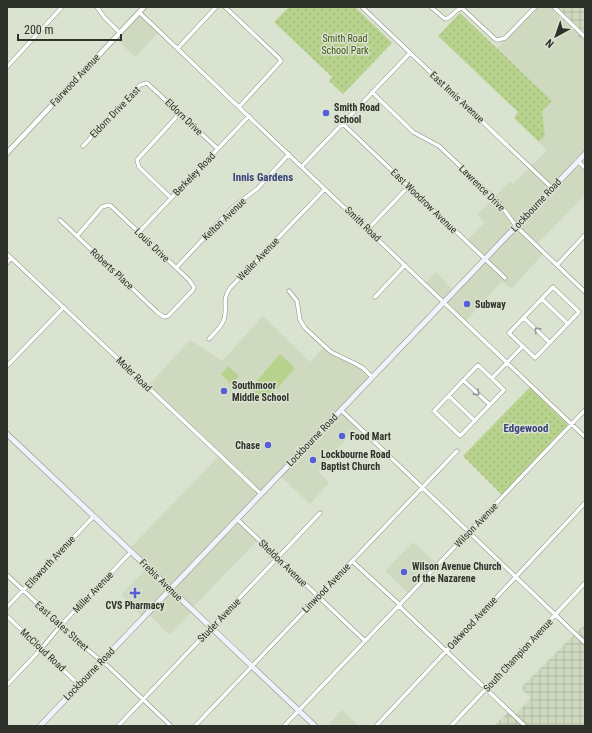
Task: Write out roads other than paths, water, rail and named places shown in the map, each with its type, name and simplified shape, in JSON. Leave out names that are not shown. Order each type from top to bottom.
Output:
[{"type":"main road","name":"Lockbourne Road","points":[[40,726],[585,154]]},
{"type":"main road","name":"Frebis Avenue","points":[[7,434],[315,726]]},
{"type":"street","points":[[7,67],[62,7]]},
{"type":"street","points":[[97,7],[104,17],[120,33]]},
{"type":"street","name":"Fairwood Avenue","points":[[7,154],[144,7]]},
{"type":"street","points":[[178,48],[216,7]]},
{"type":"street","points":[[225,7],[281,61],[239,107]]},
{"type":"street","name":"East Innis Avenue","points":[[362,7],[552,188]]},
{"type":"street","points":[[431,7],[445,19],[450,18],[462,8],[495,39],[498,40],[505,38],[535,7]]},
{"type":"street","points":[[554,7],[585,37]]},
{"type":"street","name":"Smith Road","points":[[139,12],[290,154],[585,437]]},
{"type":"street","points":[[302,166],[410,52]]},
{"type":"street","name":"Eldorn Drive East","points":[[83,146],[140,85],[143,83],[150,85]]},
{"type":"street","name":"Eldorn Drive","points":[[150,85],[218,149]]},
{"type":"street","name":"Lawrence Drive","points":[[372,92],[413,132],[439,146],[500,204],[516,226],[585,292]]},
{"type":"street","points":[[172,198],[139,167],[137,162],[138,158],[180,113]]},
{"type":"street","name":"Berkeley Road","points":[[139,232],[249,116]]},
{"type":"street","name":"East Woodrow Avenue","points":[[343,124],[505,278]]},
{"type":"street","name":"Kelton Avenue","points":[[176,268],[233,207],[257,189],[290,154]]},
{"type":"street","points":[[578,161],[585,168]]},
{"type":"street","points":[[368,229],[409,186]]},
{"type":"street","name":"Weiler Avenue","points":[[209,339],[219,328],[224,319],[225,298],[230,288],[325,188]]},
{"type":"street","name":"Louis Drive","points":[[77,236],[102,207],[108,205],[111,206],[192,283],[194,287]]},
{"type":"street","name":"Roberts Place","points":[[60,220],[164,317],[168,316],[190,294],[194,287]]},
{"type":"street","points":[[557,265],[585,235]]},
{"type":"street","name":"Moler Road","points":[[7,254],[261,494]]},
{"type":"street","points":[[7,263],[11,258]]},
{"type":"street","points":[[375,297],[405,265]]},
{"type":"street","points":[[553,287],[579,312],[535,358],[509,333],[542,299],[553,287]]},
{"type":"street","points":[[289,292],[297,300],[300,320],[305,328],[331,352],[363,368],[372,377]]},
{"type":"street","points":[[542,299],[568,324]]},
{"type":"street","points":[[7,366],[64,307]]},
{"type":"street","points":[[524,318],[550,343]]},
{"type":"street","points":[[492,378],[523,346]]},
{"type":"street","points":[[478,365],[492,378],[504,390],[460,436],[434,411],[478,365]]},
{"type":"street","points":[[463,380],[490,405]]},
{"type":"street","points":[[449,396],[475,421]]},
{"type":"street","points":[[341,410],[585,643]]},
{"type":"street","name":"Wilson Avenue","points":[[284,726],[585,410]]},
{"type":"street","name":"Linwood Avenue","points":[[195,726],[457,451]]},
{"type":"street","name":"Oakwood Avenue","points":[[376,726],[585,503]]},
{"type":"street","name":"Studer Avenue","points":[[118,726],[320,513]]},
{"type":"street","name":"Ellsworth Avenue","points":[[7,607],[94,516]]},
{"type":"street","name":"Sheldon Avenue","points":[[237,519],[365,641]]},
{"type":"street","name":"Miller Avenue","points":[[7,685],[42,649],[60,625],[131,552]]},
{"type":"street","points":[[352,561],[525,726]]},
{"type":"street","name":"East Gates Street","points":[[7,574],[60,625],[86,649],[102,661],[171,726]]},
{"type":"street","name":"South Champion Avenue","points":[[451,726],[585,583]]},
{"type":"street","name":"McCloud Road","points":[[7,616],[80,684]]},
{"type":"place","name":"Smith Road School","points":[[326,113]]},
{"type":"place","name":"Subway","points":[[467,304]]},
{"type":"place","name":"Southmoor Middle School","points":[[224,391]]},
{"type":"place","name":"Food Mart","points":[[342,436]]},
{"type":"place","name":"Chase","points":[[268,445]]},
{"type":"place","name":"Lockbourne Road Baptist Church","points":[[313,460]]},
{"type":"place","name":"Wilson Avenue Church of the Nazarene","points":[[404,572]]},
{"type":"place","name":"CVS Pharmacy","points":[[135,593]]},
{"type":"district","name":"Innis Gardens","points":[[263,177]]},
{"type":"district","name":"Edgewood","points":[[526,428]]},
{"type":"park label","name":"Smith Road School Park","points":[[345,44]]}]
